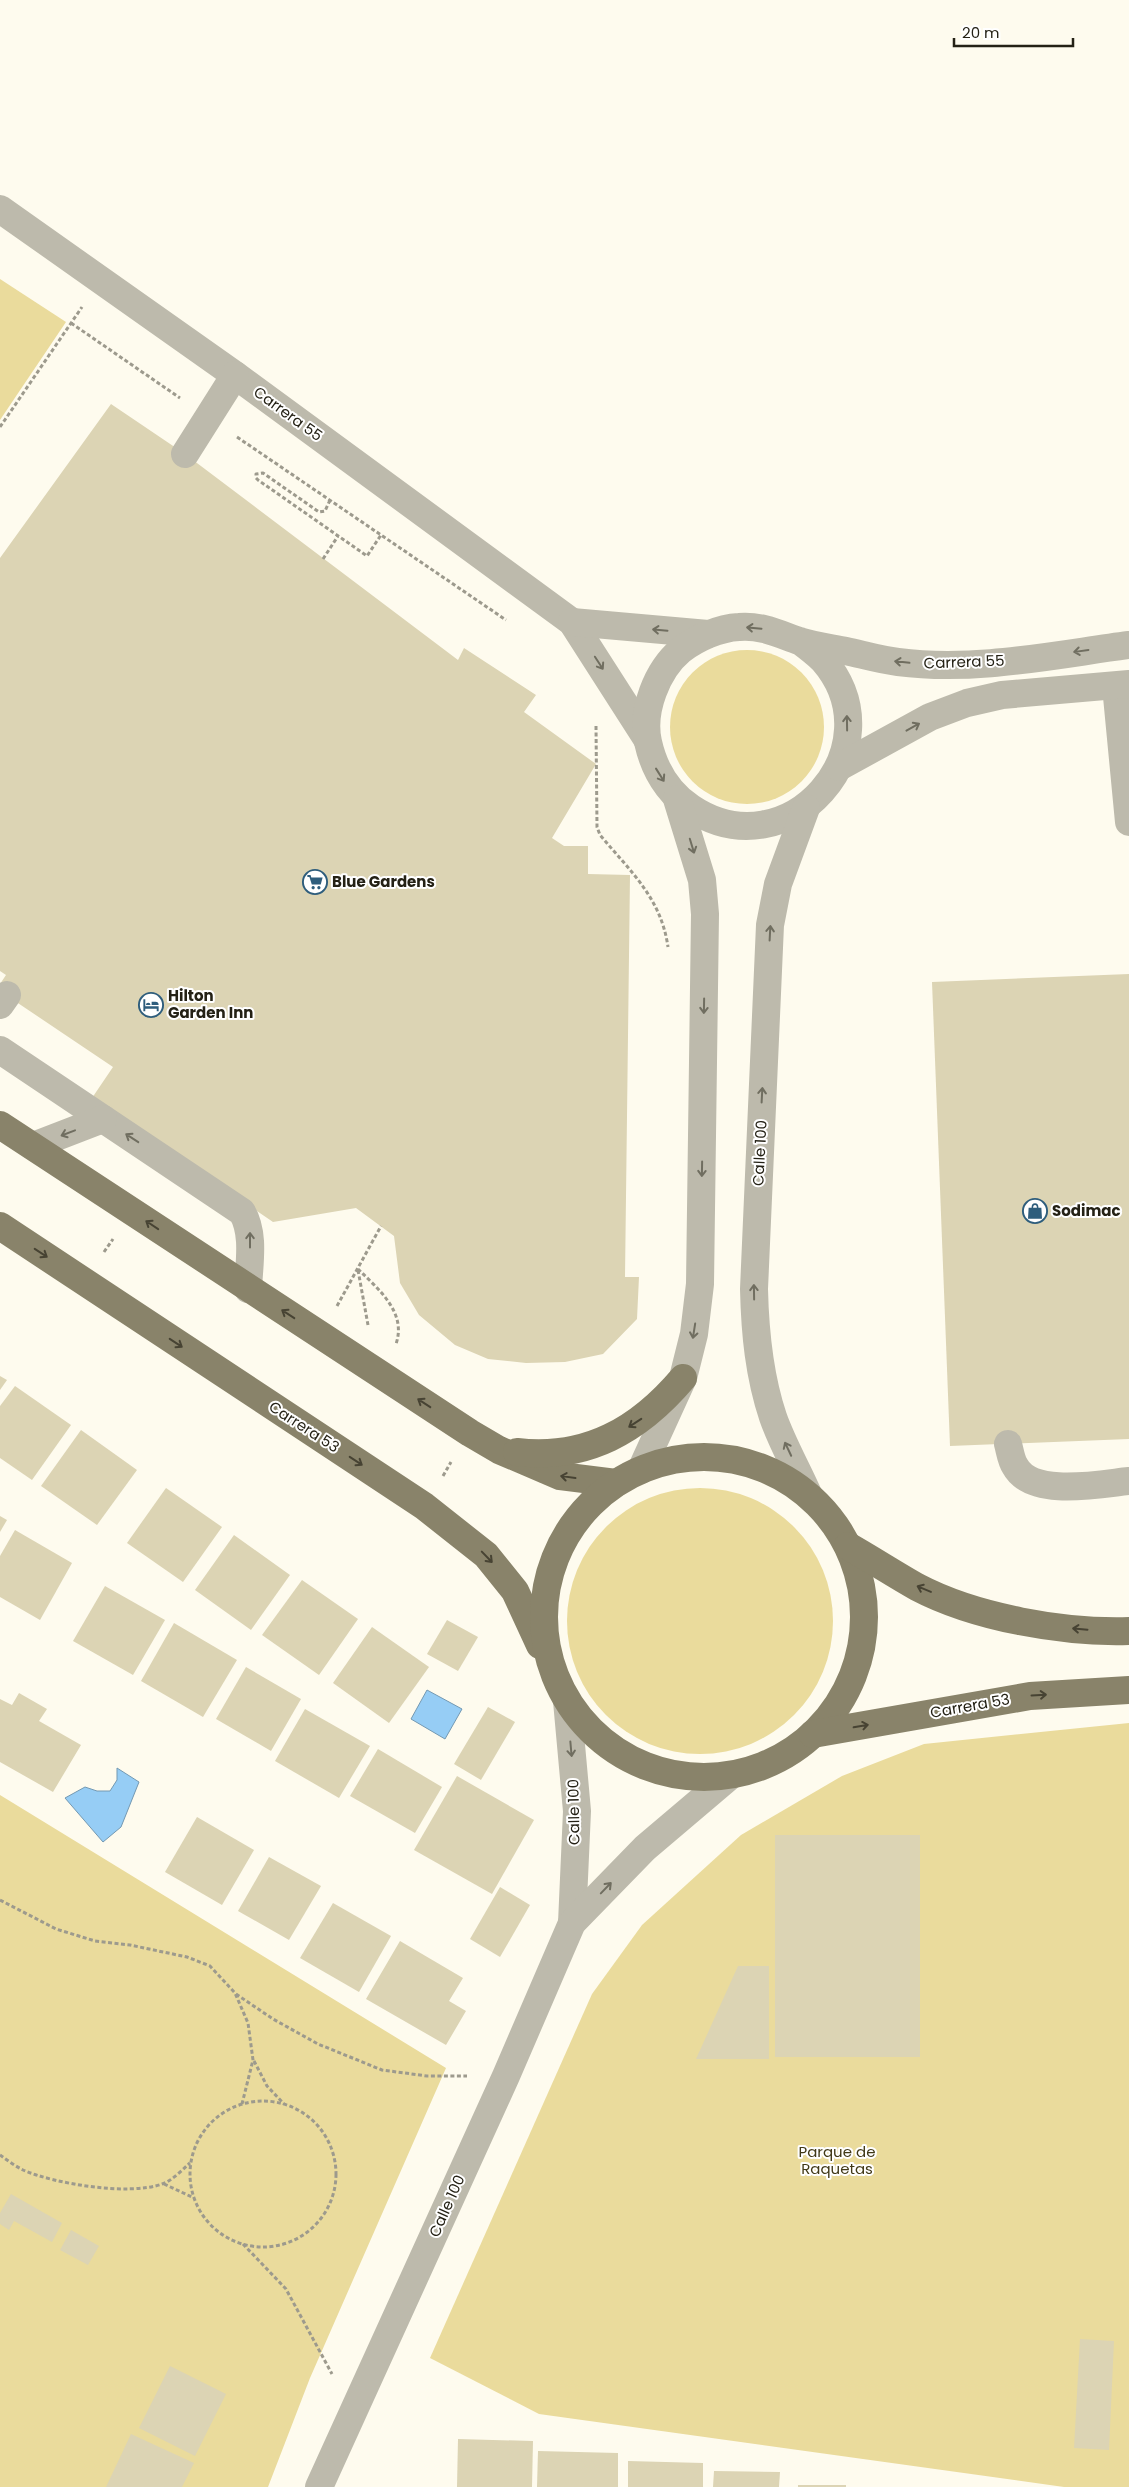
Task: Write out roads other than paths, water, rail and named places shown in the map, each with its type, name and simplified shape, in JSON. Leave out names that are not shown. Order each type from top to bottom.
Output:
[{"type":"main road","points":[[0,1124],[248,1289],[499,1450],[560,1476],[616,1483]]},
{"type":"main road","name":"Carrera 53","points":[[0,1226],[424,1506],[486,1555],[516,1592],[561,1689]]},
{"type":"main road","points":[[499,1450],[544,1453],[570,1450],[605,1441],[637,1424],[662,1403],[682,1378]]},
{"type":"main road","points":[[710,1458],[745,1463],[778,1475],[808,1494],[832,1520],[848,1546],[861,1585],[864,1626],[859,1658],[840,1703],[813,1734],[775,1760],[731,1775],[693,1777],[655,1770],[620,1754],[590,1730],[561,1689],[545,1643],[543,1606],[550,1570],[565,1536],[587,1507],[616,1483],[641,1470],[675,1460],[710,1458]]},
{"type":"main road","points":[[848,1546],[919,1588],[980,1611],[1040,1626],[1129,1631]]},
{"type":"main road","name":"Carrera 53","points":[[813,1734],[1030,1696],[1129,1690]]},
{"type":"street","name":"Carrera 55","points":[[0,209],[235,375],[572,622],[647,739]]},
{"type":"street","points":[[185,454],[235,375]]},
{"type":"street","points":[[572,622],[708,634],[739,627],[771,629],[800,641],[822,659],[838,683],[846,710],[847,739],[839,767],[825,790],[806,808],[774,823],[740,826],[706,818],[677,799]]},
{"type":"street","points":[[641,1470],[682,1378],[694,1334],[700,1284],[705,914],[702,880],[677,799],[657,772],[647,739],[648,706],[660,676],[681,651],[708,634]]},
{"type":"street","name":"Carrera 55","points":[[800,641],[898,662],[935,665],[987,664],[1129,645]]},
{"type":"street","points":[[839,767],[930,717],[968,703],[1002,696],[1122,685],[1129,822]]},
{"type":"street","name":"Calle 100","points":[[806,808],[778,884],[770,925],[754,1289],[756,1340],[764,1386],[774,1419],[808,1494]]},
{"type":"street","points":[[0,1050],[242,1212],[249,1223],[248,1289]]},
{"type":"street","points":[[33,1146],[103,1119]]},
{"type":"street","points":[[1008,1444],[1015,1468],[1028,1478],[1046,1485],[1064,1487],[1129,1481]]},
{"type":"street","name":"Calle 100","points":[[319,2487],[506,2076],[572,1923],[577,1811],[561,1689]]},
{"type":"street","name":"Calle 100","points":[[572,1923],[645,1848],[731,1775]]},
{"type":"water","points":[[427,1690],[462,1709],[445,1739],[411,1719]]},
{"type":"water","points":[[117,1768],[139,1782],[121,1827],[103,1842],[65,1798],[85,1787],[97,1791],[110,1791],[117,1780]]},
{"type":"place","name":"Blue Gardens","points":[[315,882]]},
{"type":"place","name":"Hilton Garden Inn","points":[[151,1005]]},
{"type":"place","name":"Sodimac","points":[[1035,1211]]},
{"type":"park label","name":"Parque de Raquetas","points":[[837,2160]]}]
